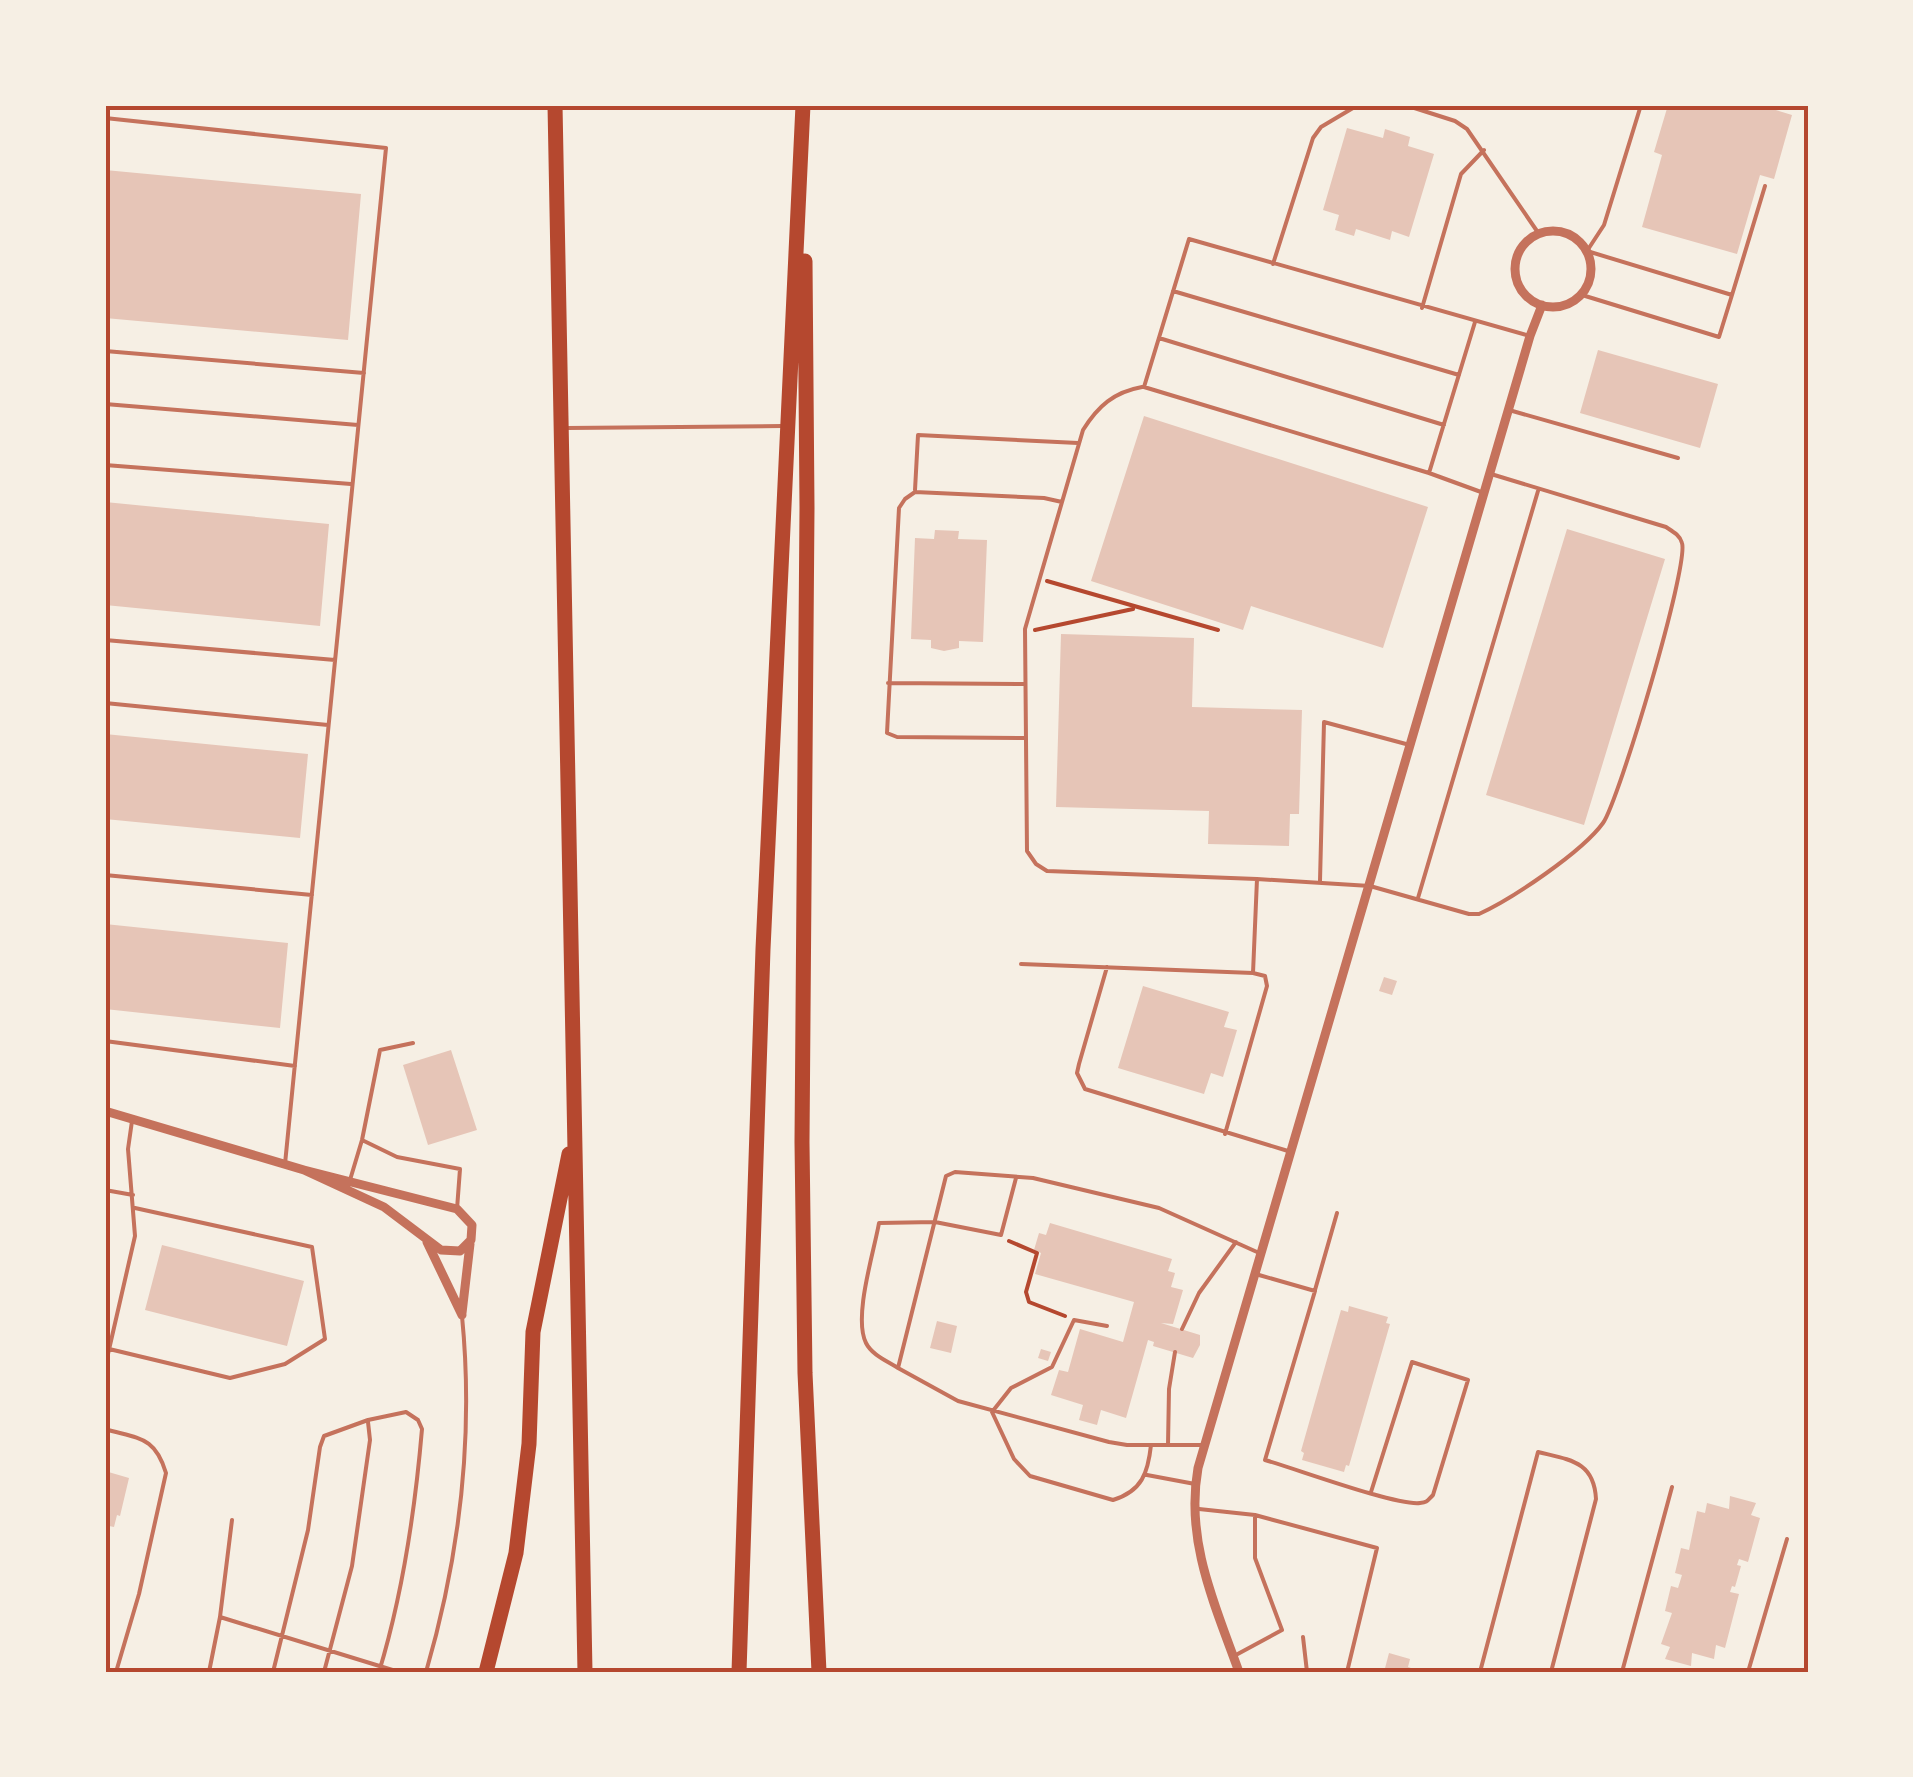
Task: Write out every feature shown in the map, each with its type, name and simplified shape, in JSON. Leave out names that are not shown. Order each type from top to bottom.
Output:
[{"type":"highway","points":[[555,105],[585,1672]]},
{"type":"highway","points":[[738,1672],[762,950],[803,105]]},
{"type":"highway","points":[[803,105],[808,508],[802,1142],[805,1374],[821,1672]]},
{"type":"highway","points":[[486,1672],[516,1553],[528,1444],[533,1332],[575,1126]]},
{"type":"street","points":[[1561,232],[1572,236],[1587,251],[1591,274],[1582,295],[1563,306],[1542,305],[1523,292],[1516,271],[1521,249],[1539,234],[1561,232]]},
{"type":"street","points":[[1239,1672],[1204,1578],[1194,1508],[1204,1444],[1542,305]]},
{"type":"street","points":[[105,1111],[304,1170],[458,1210],[472,1225],[462,1315]]},
{"type":"street","points":[[304,1170],[384,1206],[426,1240],[448,1252],[460,1251],[471,1240]]},
{"type":"street","points":[[426,1240],[462,1315]]},
{"type":"lane","points":[[1273,264],[1313,138],[1321,127],[1358,105]]},
{"type":"lane","points":[[1405,105],[1467,129],[1539,234]]},
{"type":"lane","points":[[1641,105],[1604,226],[1587,251],[1732,295]]},
{"type":"lane","points":[[105,118],[386,148],[285,1164]]},
{"type":"lane","points":[[1422,308],[1461,174],[1484,150]]},
{"type":"lane","points":[[1582,295],[1719,337],[1764,186]]},
{"type":"lane","points":[[1144,387],[1188,239],[1530,336]]},
{"type":"lane","points":[[1173,291],[1459,376]]},
{"type":"lane","points":[[1430,473],[1475,322]]},
{"type":"lane","points":[[1159,338],[1444,425]]},
{"type":"lane","points":[[105,351],[364,373]]},
{"type":"lane","points":[[1486,494],[1430,473],[1144,387],[1116,394],[1092,415],[1078,444],[1024,632],[1027,851],[1036,864],[1047,872],[1370,886],[1480,914],[1592,836],[1613,803],[1668,618],[1683,544],[1666,527],[1491,474]]},
{"type":"lane","points":[[105,404],[358,425]]},
{"type":"lane","points":[[1509,410],[1678,458]]},
{"type":"lane","points":[[562,428],[787,426]]},
{"type":"lane","points":[[915,492],[918,434],[1078,444]]},
{"type":"lane","points":[[105,465],[352,484]]},
{"type":"lane","points":[[1418,898],[1539,489]]},
{"type":"lane","points":[[1024,738],[897,738],[887,733],[899,508],[915,492],[1062,502]]},
{"type":"lane","points":[[105,640],[335,660]]},
{"type":"lane","points":[[888,682],[1024,684]]},
{"type":"lane","points":[[105,702],[328,725]]},
{"type":"lane","points":[[1320,881],[1324,722],[1411,746]]},
{"type":"lane","points":[[105,875],[312,895]]},
{"type":"lane","points":[[1253,972],[1257,880]]},
{"type":"lane","points":[[1021,964],[1253,972],[1264,976],[1267,986],[1225,1134]]},
{"type":"lane","points":[[1107,967],[1079,1064],[1080,1082],[1095,1095],[1291,1152]]},
{"type":"lane","points":[[105,1041],[295,1066]]},
{"type":"lane","points":[[350,1180],[380,1050],[412,1043]]},
{"type":"lane","points":[[105,1367],[135,1236],[128,1150],[132,1118]]},
{"type":"lane","points":[[362,1140],[398,1156],[460,1168],[458,1210]]},
{"type":"lane","points":[[898,1368],[936,1222],[940,1187],[946,1176],[955,1172],[1017,1176],[1160,1208],[1261,1254]]},
{"type":"lane","points":[[1017,1176],[1001,1236],[936,1222],[879,1223],[862,1311],[863,1333],[873,1352],[936,1391],[992,1412],[1109,1442],[1151,1446],[1204,1444]]},
{"type":"lane","points":[[105,1190],[133,1195]]},
{"type":"lane","points":[[108,1349],[230,1378],[285,1364],[326,1339],[312,1247],[135,1208]]},
{"type":"lane","points":[[1337,1214],[1265,1460],[1372,1492],[1416,1504],[1427,1502],[1433,1495],[1468,1380],[1412,1362],[1372,1492]]},
{"type":"lane","points":[[1182,1329],[1200,1293],[1236,1242]]},
{"type":"lane","points":[[1254,1273],[1314,1291]]},
{"type":"lane","points":[[426,1672],[447,1597],[464,1488],[468,1403],[462,1315]]},
{"type":"lane","points":[[992,1412],[1012,1388],[1052,1367],[1074,1320],[1108,1326]]},
{"type":"lane","points":[[1168,1445],[1168,1400],[1176,1352]]},
{"type":"lane","points":[[272,1672],[308,1530],[324,1436],[333,1430],[406,1412],[418,1420],[422,1429],[409,1543],[380,1669]]},
{"type":"lane","points":[[992,1412],[1014,1459],[1030,1476],[1113,1500],[1125,1496],[1147,1475],[1151,1446]]},
{"type":"lane","points":[[324,1672],[352,1566],[370,1440],[368,1420]]},
{"type":"lane","points":[[105,1429],[152,1442],[161,1454],[166,1473],[116,1672]]},
{"type":"lane","points":[[1480,1672],[1538,1452],[1582,1466],[1591,1475],[1596,1500],[1552,1672]]},
{"type":"lane","points":[[1147,1475],[1196,1484]]},
{"type":"lane","points":[[1622,1672],[1672,1487]]},
{"type":"lane","points":[[1194,1508],[1255,1515],[1377,1548],[1347,1672]]},
{"type":"lane","points":[[1233,1656],[1282,1630],[1255,1558],[1255,1515]]},
{"type":"lane","points":[[209,1672],[232,1520]]},
{"type":"lane","points":[[1748,1672],[1787,1539]]},
{"type":"lane","points":[[220,1617],[399,1672]]},
{"type":"lane","points":[[1304,1636],[1307,1672]]},
{"type":"path","points":[[1038,579],[1218,630]]},
{"type":"path","points":[[1024,632],[1138,608]]},
{"type":"path","points":[[1001,1236],[1037,1253],[1026,1292],[1028,1302],[1074,1320]]},
{"type":"building","points":[[1668,105],[1769,105],[1792,115],[1774,179],[1760,175],[1737,254],[1642,227],[1662,155],[1654,152]]},
{"type":"building","points":[[1347,128],[1383,138],[1385,129],[1410,137],[1408,146],[1434,154],[1409,237],[1392,231],[1390,240],[1356,229],[1354,236],[1335,230],[1339,215],[1323,210]]},
{"type":"building","points":[[105,170],[361,194],[348,340],[105,318]]},
{"type":"building","points":[[1598,350],[1718,384],[1700,448],[1580,413]]},
{"type":"building","points":[[1144,416],[1428,507],[1383,648],[1251,606],[1243,630],[1091,581]]},
{"type":"building","points":[[105,502],[329,524],[320,626],[105,605]]},
{"type":"building","points":[[1567,529],[1665,559],[1584,825],[1486,795]]},
{"type":"building","points":[[935,530],[959,531],[958,539],[987,540],[983,642],[959,641],[959,648],[944,651],[931,648],[931,640],[911,639],[915,538],[934,539]]},
{"type":"building","points":[[1061,634],[1194,638],[1192,707],[1302,710],[1299,814],[1290,814],[1289,846],[1208,844],[1209,811],[1056,807]]},
{"type":"building","points":[[105,734],[308,754],[300,838],[105,819]]},
{"type":"building","points":[[105,924],[288,943],[280,1028],[105,1009]]},
{"type":"building","points":[[1384,977],[1397,981],[1392,995],[1379,991]]},
{"type":"building","points":[[1143,986],[1229,1012],[1224,1027],[1237,1030],[1223,1077],[1211,1073],[1204,1094],[1118,1068]]},
{"type":"building","points":[[451,1050],[477,1130],[428,1145],[403,1065]]},
{"type":"building","points":[[1050,1223],[1172,1259],[1168,1271],[1175,1273],[1171,1287],[1183,1290],[1173,1324],[1161,1323],[1200,1335],[1200,1345],[1193,1358],[1153,1346],[1154,1342],[1148,1340],[1126,1418],[1101,1410],[1097,1425],[1079,1420],[1083,1405],[1051,1395],[1059,1370],[1068,1372],[1080,1329],[1123,1342],[1134,1302],[1035,1274],[1041,1253],[1034,1250],[1039,1233],[1046,1235]]},
{"type":"building","points":[[162,1245],[304,1281],[287,1346],[145,1310]]},
{"type":"building","points":[[1349,1306],[1388,1317],[1386,1323],[1390,1324],[1344,1472],[1302,1460],[1301,1451],[1341,1310],[1348,1312]]},
{"type":"building","points":[[937,1321],[957,1326],[951,1353],[930,1348]]},
{"type":"building","points":[[1041,1349],[1051,1352],[1048,1361],[1038,1358]]},
{"type":"building","points":[[105,1471],[129,1478],[120,1516],[117,1515],[114,1527],[109,1526],[106,1538]]},
{"type":"building","points":[[1730,1496],[1756,1503],[1751,1515],[1760,1518],[1748,1562],[1739,1559],[1737,1565],[1741,1566],[1730,1592],[1739,1594],[1725,1648],[1716,1645],[1714,1659],[1692,1653],[1691,1666],[1665,1659],[1670,1647],[1661,1644],[1672,1613],[1665,1611],[1671,1586],[1678,1588],[1682,1575],[1675,1573],[1681,1548],[1689,1550],[1697,1511],[1705,1513],[1707,1503],[1729,1509]]},
{"type":"building","points":[[1389,1653],[1410,1659],[1408,1667],[1423,1672],[1384,1672]]}]
